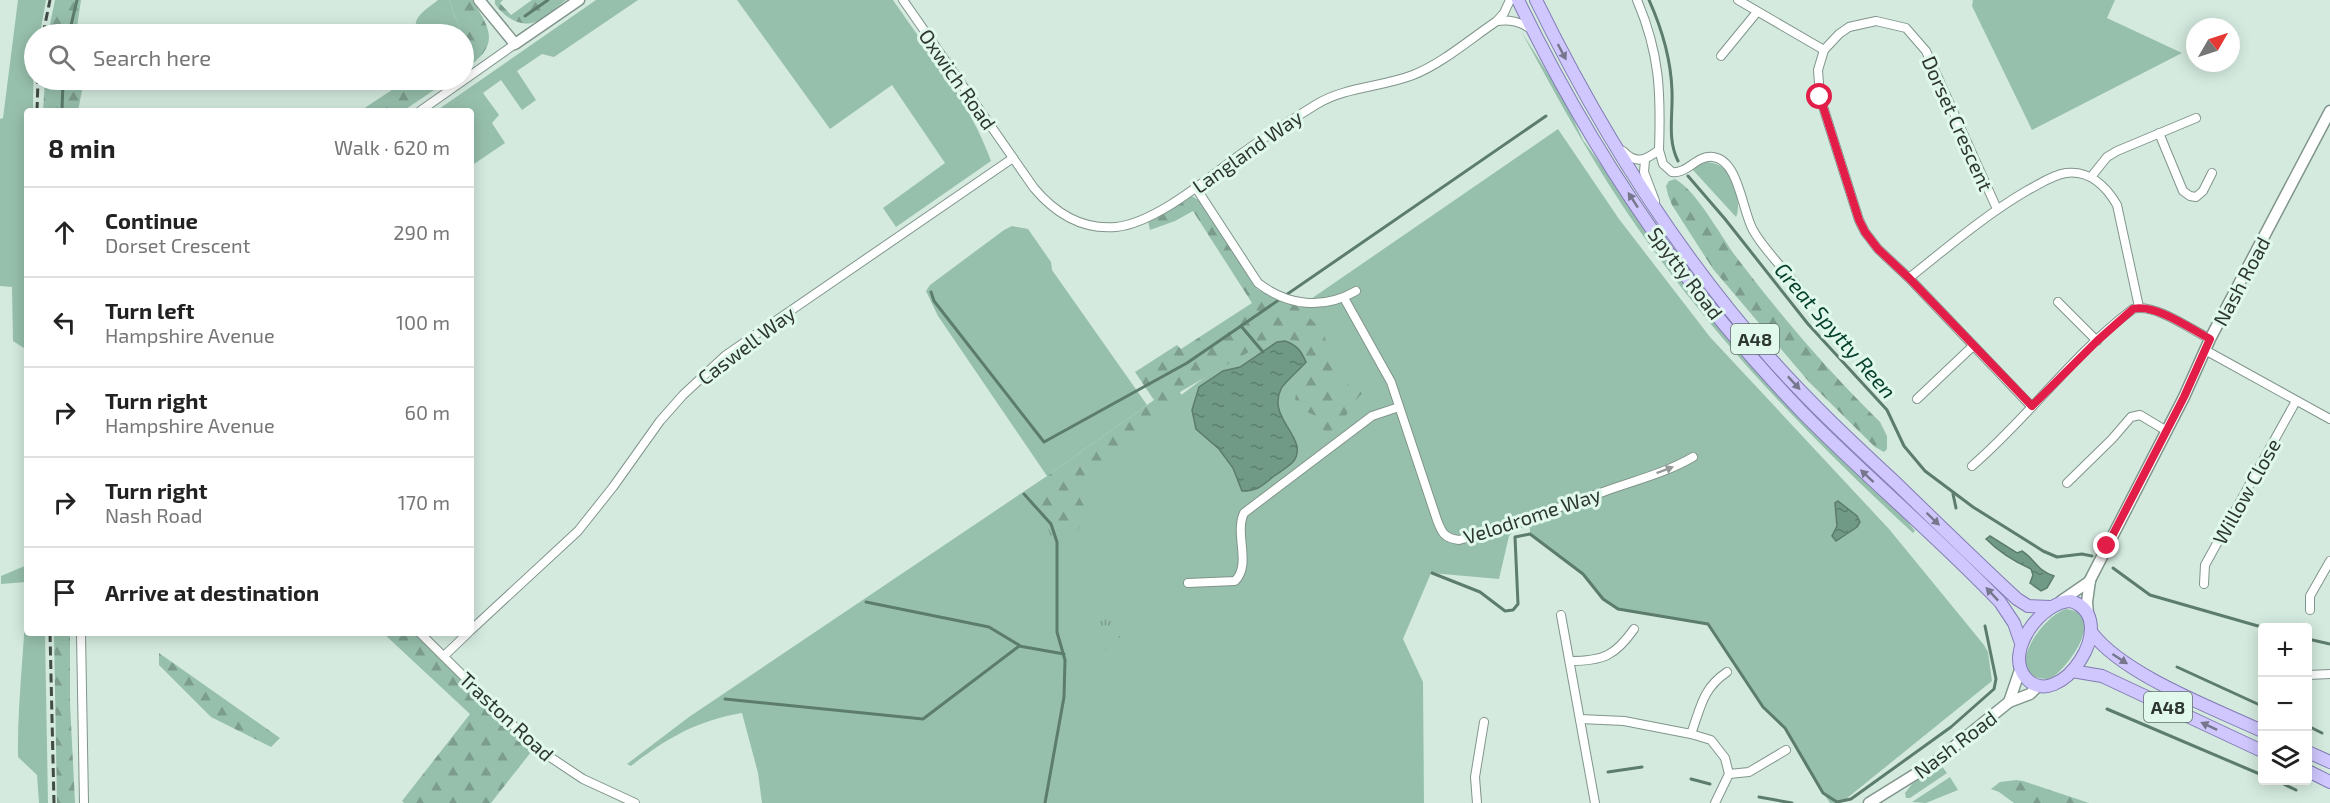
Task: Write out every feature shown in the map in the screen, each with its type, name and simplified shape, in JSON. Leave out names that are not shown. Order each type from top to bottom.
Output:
[{"type":"main road","name":"Spytty Road","points":[[1518,0],[1599,148],[1652,229],[1702,297],[1802,411],[2000,602],[2014,623],[2021,643]]},
{"type":"main road","name":"Spytty Road","points":[[1536,0],[1588,101],[1626,165],[1666,225],[1729,309],[1771,358],[1822,413],[2017,599],[2028,606],[2055,605]]},
{"type":"main road","name":"A48","points":[[2055,605],[2071,601],[2078,604],[2088,614]]},
{"type":"main road","points":[[2021,643],[2055,605]]},
{"type":"main road","points":[[2020,670],[2027,680],[2037,687],[2049,687],[2058,683],[2072,671],[2087,646],[2092,633],[2092,624],[2088,614]]},
{"type":"main road","name":"A48","points":[[2092,633],[2102,647],[2117,659],[2153,679],[2258,729]]},
{"type":"main road","name":"A48","points":[[2020,670],[2018,660],[2021,643]]},
{"type":"main road","name":"A48","points":[[2072,671],[2102,676],[2258,749]]},
{"type":"main road","points":[[2312,754],[2330,762]]},
{"type":"main road","points":[[2312,773],[2330,782]]},
{"type":"street","points":[[478,0],[515,44]]},
{"type":"street","points":[[474,73],[579,0]]},
{"type":"street","name":"Oxwich Road","points":[[903,0],[1013,158]]},
{"type":"street","name":"Langland Way","points":[[1013,158],[1034,188],[1057,211],[1070,219],[1098,227],[1116,227],[1147,219],[1321,102],[1415,74],[1433,65],[1497,21],[1504,14],[1510,0]]},
{"type":"street","points":[[1637,0],[1658,63],[1661,108],[1659,150],[1663,164],[1672,172],[1682,171],[1695,161],[1706,157],[1718,158],[1728,165],[1753,230],[1798,288]]},
{"type":"street","points":[[1738,0],[1824,50],[1818,70],[1820,97],[1859,220],[1865,232],[1878,249],[1909,278],[2032,406]]},
{"type":"street","points":[[1721,56],[1757,12]]},
{"type":"street","points":[[1497,21],[1508,19],[1524,24],[1533,30]]},
{"type":"street","name":"Dorset Crescent","points":[[1824,50],[1849,27],[1876,21],[1906,28],[1918,39],[1933,64],[1996,209]]},
{"type":"street","points":[[424,108],[450,90]]},
{"type":"street","points":[[1588,101],[1628,156],[1636,160],[1645,160],[1659,150]]},
{"type":"street","name":"Nash Road","points":[[2088,614],[2090,580],[2165,430],[2184,397],[2210,339],[2330,111]]},
{"type":"street","points":[[2091,177],[2107,157],[2196,118]]},
{"type":"street","points":[[2159,133],[2183,191],[2196,197],[2203,191],[2212,173]]},
{"type":"street","name":"Caswell Way","points":[[474,628],[585,523],[660,421],[683,395],[726,355],[1013,158]]},
{"type":"street","points":[[1645,160],[1643,165],[1645,178],[1666,225]]},
{"type":"street","points":[[1909,278],[1996,209],[2048,179],[2067,173],[2091,177],[2111,194],[2117,205],[2139,307]]},
{"type":"street","points":[[1196,188],[1258,283],[1270,292],[1287,300],[1323,304],[1344,298],[1356,291]]},
{"type":"street","name":"Velodrome Way","points":[[1344,298],[1391,382],[1437,520],[1443,535],[1450,539],[1459,540],[1469,537],[1635,481],[1679,464],[1693,456]]},
{"type":"street","points":[[2058,302],[2097,341]]},
{"type":"street","points":[[1972,466],[2020,422],[2032,406],[2097,341],[2124,316],[2139,307],[2155,310],[2210,339]]},
{"type":"street","points":[[1917,399],[1973,346]]},
{"type":"street","points":[[2205,350],[2330,419]]},
{"type":"street","name":"Willow Close","points":[[2204,584],[2205,565],[2296,400]]},
{"type":"street","points":[[1188,583],[1235,581],[1243,570],[1240,522],[1244,513],[1372,416],[1399,407]]},
{"type":"street","points":[[2067,483],[2131,417],[2140,415],[2165,430]]},
{"type":"street","points":[[2310,610],[2310,596],[2330,561]]},
{"type":"street","name":"Nash Road","points":[[2055,605],[2090,580]]},
{"type":"street","points":[[1561,615],[1595,803]]},
{"type":"street","points":[[1570,661],[1606,658],[1623,644],[1634,629]]},
{"type":"street","points":[[81,636],[84,803]]},
{"type":"street","name":"Traston Road","points":[[423,636],[523,736],[543,753],[583,779],[635,803]]},
{"type":"street","name":"Caswell Way","points":[[444,656],[466,636]]},
{"type":"street","name":"Nash Road","points":[[2008,702],[2020,670]]},
{"type":"street","points":[[1691,734],[1706,691],[1711,684],[1727,672]]},
{"type":"street","points":[[2312,675],[2330,674]]},
{"type":"street","name":"Nash Road","points":[[1869,803],[1935,762],[2008,702],[2030,694],[2037,687]]},
{"type":"street","points":[[1580,719],[1624,721],[1705,737],[1716,745],[1725,758],[1729,774],[1715,803]]},
{"type":"street","points":[[1477,803],[1475,777],[1484,722]]},
{"type":"street","points":[[1729,774],[1749,772],[1786,750]]},
{"type":"green space","points":[[18,0],[46,0],[42,24],[24,24],[24,90],[33,90],[33,108],[24,108],[24,348],[13,341],[12,287],[0,286],[0,119],[3,118]]},
{"type":"green space","points":[[55,0],[81,0],[77,24],[50,24]]},
{"type":"green space","points":[[438,0],[449,0],[458,24],[416,24],[424,11]]},
{"type":"green space","points":[[449,0],[472,0],[485,21],[489,38],[483,53],[474,62],[474,24],[458,24]]},
{"type":"green space","points":[[495,0],[503,0],[500,3],[511,15],[532,0],[566,0],[543,18],[535,22],[524,23],[507,17],[495,4]]},
{"type":"green space","points":[[596,0],[638,0],[554,57],[542,54],[517,71],[536,100],[522,110],[501,80],[483,93],[499,115],[492,123],[505,143],[474,164],[474,108],[440,108],[466,90],[474,90],[474,85]]},
{"type":"green space","points":[[737,0],[893,0],[960,98],[972,118],[991,161],[896,227],[883,208],[945,163],[892,85],[830,129]]},
{"type":"green space","points":[[1973,0],[2115,0],[2107,18],[2182,53],[2032,130],[1972,6]]},
{"type":"green space","points":[[1521,31],[1564,99],[1583,140],[1694,292],[1903,516],[1915,531],[1913,533],[1768,389],[1669,272],[1607,182],[1563,107]]},
{"type":"green space","points":[[44,90],[82,90],[79,108],[43,108]]},
{"type":"green space","points":[[392,90],[434,90],[407,108],[365,108]]},
{"type":"green space","points":[[1558,129],[1619,219],[1710,337],[1889,529],[1984,645],[1988,652],[1992,681],[1841,803],[1830,803],[1806,767],[1785,728],[1763,707],[1708,624],[1618,609],[1603,599],[1583,574],[1530,534],[1530,528],[1517,528],[1509,536],[1499,579],[1431,573],[1403,639],[1423,682],[1424,803],[762,803],[758,773],[742,713],[696,726],[657,747],[631,766],[627,764],[689,717],[1047,476],[1058,487],[1292,312]]},
{"type":"green space","points":[[1703,162],[1720,166],[1730,177],[1737,198],[1736,217],[1692,169]]},
{"type":"green space","points":[[1675,179],[1692,193],[1737,258],[1788,322],[1880,422],[1887,436],[1887,449],[1884,452],[1875,447],[1809,382],[1713,269],[1672,205],[1666,186],[1669,181]]},
{"type":"green space","points":[[1190,195],[1200,201],[1257,289],[1298,305],[1323,332],[1335,366],[1342,403],[1348,404],[1350,410],[1337,427],[1329,432],[1320,429],[1316,416],[1305,411],[1295,399],[1297,389],[1292,379],[1306,362],[1295,341],[1280,337],[1259,346],[1180,392],[1184,401],[1181,404],[1076,491],[1089,515],[1073,537],[1063,541],[1051,537],[1041,510],[1047,476],[1154,400],[1135,372],[1177,345],[1181,349],[1252,303],[1193,211],[1175,221],[1150,230],[1148,221]]},
{"type":"green space","points":[[1012,226],[1028,229],[1051,262],[1052,270],[1147,405],[1047,476],[938,316],[926,291],[930,285]]},
{"type":"green space","points":[[1362,377],[1370,378],[1372,383],[1355,401],[1348,401],[1346,390],[1349,382],[1358,383]]},
{"type":"green space","points":[[24,566],[24,582],[1,584],[1,576]]},
{"type":"green space","points":[[1095,606],[1120,629],[1121,636],[1106,650],[1098,650]]},
{"type":"green space","points":[[2066,609],[2078,613],[2084,620],[2080,642],[2058,673],[2050,679],[2035,677],[2027,670],[2025,660],[2029,648],[2045,624]]},
{"type":"green space","points":[[24,636],[45,636],[48,803],[39,803],[37,775],[18,757]]},
{"type":"green space","points":[[54,636],[70,636],[70,703],[75,803],[57,803]]},
{"type":"green space","points":[[386,636],[423,636],[535,747],[491,803],[404,803],[402,801],[470,714]]},
{"type":"green space","points":[[159,653],[280,738],[271,747],[211,717],[159,665]]},
{"type":"green space","points":[[1941,765],[1947,773],[1910,798],[1906,798],[1905,793],[1912,784]]},
{"type":"green space","points":[[1950,777],[1958,790],[1926,803],[1912,802]]},
{"type":"green space","points":[[2016,780],[2089,803],[2014,803],[1991,789],[2000,782]]},
{"type":"water","points":[[1285,341],[1298,349],[1306,362],[1282,387],[1278,400],[1279,410],[1297,445],[1297,453],[1291,464],[1263,485],[1256,489],[1242,491],[1233,468],[1219,449],[1196,429],[1192,410],[1199,387],[1223,371],[1240,367],[1277,342]]},
{"type":"water","points":[[1838,501],[1857,516],[1860,522],[1857,527],[1836,541],[1832,536],[1837,526],[1835,503]]},
{"type":"water","points":[[1990,536],[2017,553],[2022,551],[2040,568],[2054,576],[2047,588],[2041,591],[2030,583],[2033,575],[2031,569],[1996,548],[1986,539]]},
{"type":"waterway","points":[[71,24],[77,0]]},
{"type":"waterway","points":[[525,16],[548,0]]},
{"type":"waterway","name":"Great Spytty Reen","points":[[1649,0],[1662,33],[1670,67],[1672,136],[1678,161]]},
{"type":"waterway","points":[[62,108],[63,90]]},
{"type":"waterway","points":[[1241,326],[1546,116]]},
{"type":"waterway","name":"Great Spytty Reen","points":[[1688,176],[1808,324],[1887,410],[1904,446],[1925,471],[1973,507],[2043,551],[2057,557],[2082,554],[2092,556]]},
{"type":"waterway","points":[[931,292],[934,301],[1044,442],[1187,363],[1241,326],[1263,352]]},
{"type":"waterway","points":[[1024,494],[1051,524],[1057,542],[1057,632],[1065,660],[1064,697],[1045,803]]},
{"type":"waterway","points":[[1953,494],[1956,508]]},
{"type":"waterway","points":[[1432,573],[1480,592],[1505,611],[1513,610],[1518,604],[1515,537],[1530,534],[1583,574],[1603,599],[1618,609],[1708,624],[1763,707],[1785,728],[1823,793],[1837,802],[1851,799],[1951,727],[1994,689],[1996,679],[1985,626]]},
{"type":"waterway","name":"Great Spytty Reen","points":[[2113,568],[2150,595],[2258,626]]},
{"type":"waterway","points":[[866,602],[989,627],[1019,645]]},
{"type":"waterway","name":"Great Spytty Reen","points":[[2312,640],[2330,644]]},
{"type":"waterway","points":[[725,699],[923,719],[1019,646],[1064,654]]},
{"type":"waterway","points":[[2177,667],[2258,704]]},
{"type":"waterway","points":[[2107,709],[2258,773]]},
{"type":"waterway","points":[[2312,728],[2322,733]]},
{"type":"waterway","points":[[1608,772],[1642,767]]},
{"type":"waterway","points":[[1691,779],[1710,784]]},
{"type":"waterway","points":[[2286,785],[2296,790]]},
{"type":"waterway","points":[[1759,797],[1792,803]]},
{"type":"railway","points":[[45,24],[50,0]]},
{"type":"railway","points":[[37,108],[38,90]]},
{"type":"railway","points":[[50,636],[54,803]]},
{"type":"route","points":[[1820,97],[1859,220],[1865,232],[1878,249],[1909,278],[2032,406],[2097,341],[2133,309],[2139,307],[2155,310],[2210,339],[2184,397],[2107,546]]}]
